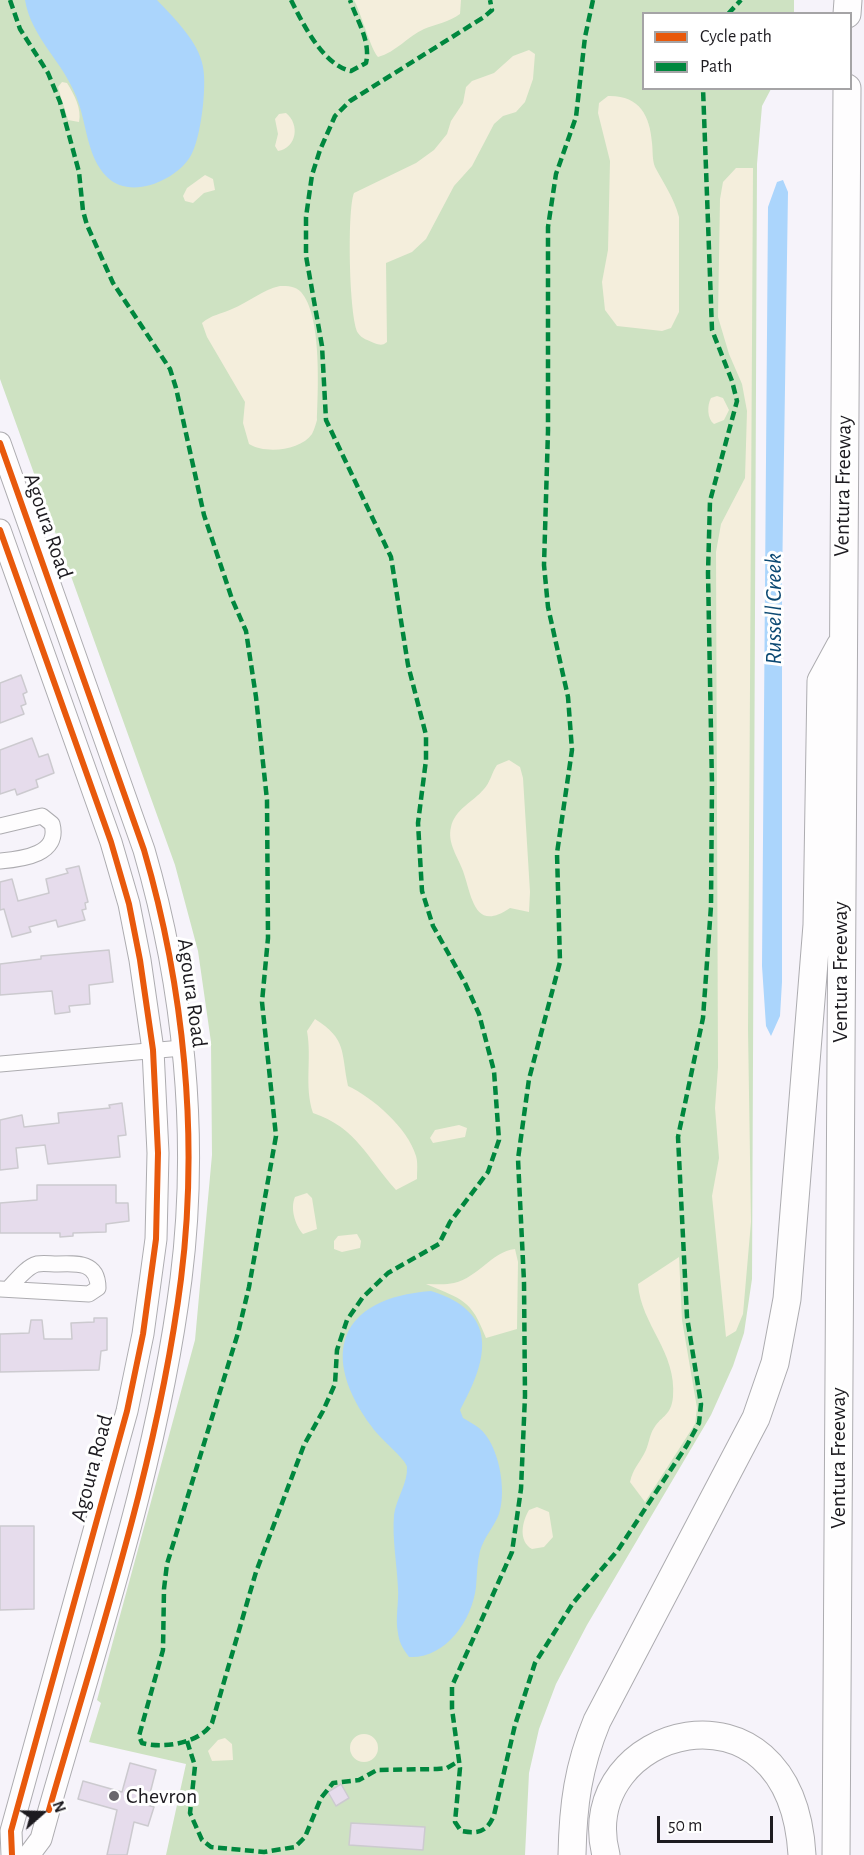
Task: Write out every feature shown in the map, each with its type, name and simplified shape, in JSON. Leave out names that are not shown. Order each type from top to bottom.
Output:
[{"type":"highway","name":"Ventura Freeway","points":[[836,1855],[847,90]]},
{"type":"highway","points":[[572,1855],[576,1783],[597,1721],[756,1418],[775,1364],[787,1299],[817,925],[821,681],[842,643]]},
{"type":"highway","points":[[606,1855],[603,1842],[605,1811],[612,1790],[631,1764],[656,1746],[672,1739],[696,1735],[720,1736],[746,1744],[768,1762],[784,1782],[796,1808],[802,1855]]},
{"type":"main road","name":"Agoura Road","points":[[0,443],[144,850],[161,907],[171,959],[182,1048],[187,1129],[186,1202],[181,1277],[157,1419],[130,1525],[50,1810],[41,1839],[29,1855]]},
{"type":"main road","name":"Agoura Road","points":[[0,530],[111,842],[138,948],[153,1050],[158,1153],[156,1239],[143,1334],[127,1411],[11,1831],[12,1855]]},
{"type":"main road","points":[[127,1411],[157,1419]]},
{"type":"street","points":[[0,826],[42,816],[52,824],[55,835],[51,845],[42,851],[0,861]]},
{"type":"street","points":[[0,1064],[182,1048]]},
{"type":"street","points":[[79,1263],[90,1266],[98,1276],[98,1288],[89,1294],[4,1289],[37,1264],[79,1263]]},
{"type":"green space","points":[[0,0],[794,0],[794,12],[642,12],[642,90],[770,90],[762,106],[757,164],[752,1279],[744,1333],[733,1366],[711,1415],[587,1625],[556,1684],[539,1729],[529,1773],[525,1855],[166,1855],[186,1764],[89,1742],[101,1703],[97,1700],[195,1340],[212,1155],[211,1042],[198,951],[175,865],[0,379]]},
{"type":"sand","points":[[354,0],[461,0],[460,14],[424,29],[390,52],[378,57]]},
{"type":"sand","points":[[529,50],[535,54],[533,79],[525,102],[516,112],[503,116],[494,124],[472,166],[454,186],[426,239],[412,252],[386,263],[387,342],[379,345],[363,338],[358,333],[355,324],[351,287],[350,220],[354,193],[416,163],[434,150],[447,134],[451,121],[463,103],[466,87],[472,81],[494,73],[513,56]]},
{"type":"sand","points":[[62,82],[67,83],[75,97],[79,122],[68,120],[58,87]]},
{"type":"sand","points":[[608,96],[628,99],[641,109],[649,124],[655,167],[672,197],[679,217],[679,312],[671,328],[662,331],[617,326],[605,310],[602,282],[608,250],[610,161],[598,113],[599,103]]},
{"type":"sand","points":[[286,113],[295,129],[293,141],[278,151],[275,146],[278,134],[275,119],[279,114]]},
{"type":"sand","points":[[736,168],[753,168],[748,1029],[751,1222],[743,1314],[736,1331],[726,1337],[712,1196],[719,1158],[715,1108],[718,1067],[716,552],[721,524],[745,478],[747,411],[742,384],[729,354],[718,317],[720,199],[723,182]]},
{"type":"sand","points":[[205,175],[213,179],[215,190],[204,193],[193,203],[185,201],[183,196],[187,188]]},
{"type":"sand","points":[[280,286],[294,287],[301,292],[308,303],[316,335],[317,420],[307,440],[291,447],[273,450],[249,444],[243,423],[245,402],[207,337],[202,323],[267,290]]},
{"type":"sand","points":[[717,396],[723,398],[729,410],[724,420],[714,424],[710,419],[708,408],[711,398]]},
{"type":"sand","points":[[509,760],[520,767],[523,778],[530,892],[529,912],[510,908],[498,915],[489,916],[482,914],[472,900],[450,839],[450,833],[453,821],[460,810],[486,787],[497,765]]},
{"type":"sand","points":[[315,1019],[338,1040],[348,1086],[368,1098],[388,1115],[412,1145],[416,1156],[417,1179],[396,1190],[351,1136],[328,1119],[313,1113],[308,1083],[307,1031]]},
{"type":"sand","points":[[459,1125],[467,1128],[465,1137],[433,1143],[430,1138],[435,1130]]},
{"type":"sand","points":[[307,1193],[312,1198],[317,1229],[303,1234],[296,1221],[293,1206],[295,1197]]},
{"type":"sand","points":[[357,1234],[361,1241],[360,1248],[342,1252],[334,1249],[334,1241],[338,1236]]},
{"type":"sand","points":[[515,1249],[518,1262],[517,1329],[486,1338],[476,1315],[464,1302],[426,1284],[448,1284],[463,1280],[499,1255]]},
{"type":"sand","points":[[679,1257],[682,1320],[697,1408],[695,1424],[645,1502],[630,1482],[634,1470],[646,1451],[652,1431],[670,1408],[673,1381],[670,1366],[645,1313],[638,1284]]},
{"type":"sand","points":[[537,1507],[549,1512],[553,1537],[544,1547],[532,1549],[523,1536],[523,1526],[529,1510]]},
{"type":"sand","points":[[364,1734],[374,1738],[378,1748],[374,1758],[364,1762],[354,1758],[350,1748],[354,1738]]},
{"type":"sand","points":[[225,1738],[232,1744],[233,1760],[212,1761],[208,1751],[218,1740]]},
{"type":"water","points":[[25,0],[157,0],[191,40],[201,58],[203,67],[204,87],[200,126],[194,149],[183,166],[163,180],[139,187],[117,184],[107,177],[100,169],[91,149],[76,96],[40,38],[28,13]]},
{"type":"water","name":"Russell Creek","points":[[783,180],[788,192],[782,584],[782,982],[780,1016],[771,1036],[766,1026],[762,966],[768,207],[777,182]]},
{"type":"water","points":[[431,1291],[453,1300],[468,1311],[478,1324],[482,1339],[481,1355],[470,1391],[460,1410],[463,1418],[479,1428],[492,1445],[499,1468],[502,1493],[499,1514],[480,1551],[476,1587],[463,1625],[445,1645],[434,1652],[409,1657],[401,1643],[397,1627],[398,1588],[394,1533],[395,1509],[406,1479],[407,1467],[375,1432],[356,1401],[346,1377],[343,1355],[347,1335],[357,1318],[375,1305],[400,1296]]},
{"type":"building","points":[[21,675],[27,692],[23,694],[26,704],[21,706],[24,714],[0,723],[0,683]]},
{"type":"building","points":[[32,738],[39,757],[48,754],[54,773],[36,780],[38,787],[17,795],[15,789],[0,794],[0,750]]},
{"type":"building","points":[[79,866],[88,902],[85,903],[86,909],[82,910],[85,920],[58,927],[56,920],[29,927],[31,932],[12,937],[4,909],[0,910],[0,882],[12,879],[18,901],[49,893],[46,879],[68,873],[66,869]]},
{"type":"building","points":[[109,950],[113,982],[89,985],[90,1004],[69,1006],[70,1012],[55,1014],[52,991],[0,995],[0,964],[41,959],[41,956]]},
{"type":"building","points":[[122,1103],[126,1135],[118,1136],[120,1157],[48,1164],[45,1145],[16,1148],[18,1168],[0,1170],[0,1120],[22,1115],[24,1127],[59,1123],[58,1113],[110,1108],[109,1105]]},
{"type":"building","points":[[37,1185],[116,1185],[116,1203],[128,1203],[129,1221],[106,1224],[106,1232],[73,1233],[73,1236],[60,1237],[60,1233],[0,1233],[0,1203],[37,1200]]},
{"type":"building","points":[[94,1318],[107,1318],[107,1350],[101,1351],[99,1370],[0,1372],[0,1334],[29,1333],[31,1320],[42,1320],[44,1339],[72,1339],[71,1323],[94,1322]]},
{"type":"building","points":[[0,1526],[34,1526],[34,1609],[0,1610]]},
{"type":"building","name":"Chevron","points":[[130,1763],[156,1770],[147,1805],[154,1807],[148,1826],[134,1822],[127,1855],[107,1855],[117,1810],[78,1799],[83,1781],[122,1792]]},
{"type":"building","points":[[341,1784],[349,1798],[336,1806],[328,1792]]},
{"type":"building","points":[[351,1823],[425,1827],[423,1850],[349,1845]]},
{"type":"marked path","points":[[10,0],[20,29],[48,73],[60,102],[79,172],[83,211],[87,225],[113,283],[170,369],[204,515],[232,599],[246,631],[267,800],[268,938],[262,1002],[276,1136],[249,1287],[238,1333],[167,1564],[164,1589],[163,1650],[139,1736],[142,1743],[151,1745],[170,1745],[191,1740],[207,1730],[212,1723],[256,1572],[304,1445],[335,1384],[337,1350],[347,1320],[363,1297],[388,1273],[439,1244],[450,1222],[488,1172],[499,1140],[494,1071],[479,1014],[465,983],[433,926],[422,891],[418,823],[426,760],[426,735],[408,665],[391,557],[326,420],[322,346],[306,256],[306,217],[312,175],[335,116],[350,101],[484,17],[492,10],[490,0]]},
{"type":"marked path","points":[[291,0],[323,52],[332,61],[351,71],[366,63],[367,47],[350,0]]},
{"type":"marked path","points":[[593,0],[585,37],[576,117],[556,174],[548,227],[548,431],[544,565],[548,607],[568,697],[572,750],[557,853],[560,962],[529,1079],[518,1159],[524,1282],[525,1396],[521,1489],[512,1552],[452,1686],[452,1709],[460,1768],[455,1822],[461,1831],[467,1832],[482,1831],[494,1815],[515,1725],[535,1663],[573,1603],[618,1550],[699,1423],[701,1404],[687,1317],[678,1137],[703,1018],[711,906],[712,785],[708,573],[710,501],[737,401],[732,381],[712,330],[703,90]]},
{"type":"marked path","points":[[730,12],[741,0]]},
{"type":"marked path","points":[[187,1741],[195,1766],[190,1813],[202,1840],[211,1847],[264,1852],[295,1847],[305,1837],[321,1798],[333,1783],[359,1780],[377,1770],[447,1768],[459,1761]]},
{"type":"cycle path","points":[[0,443],[144,850],[158,902],[178,1009],[188,1117],[186,1225],[181,1279],[158,1414],[107,1613],[49,1810]]},
{"type":"cycle path","points":[[0,530],[111,842],[129,904],[153,1050],[158,1153],[156,1239],[143,1334],[127,1411],[11,1831],[12,1855]]},
{"type":"place","name":"Chevron","points":[[114,1796]]}]
